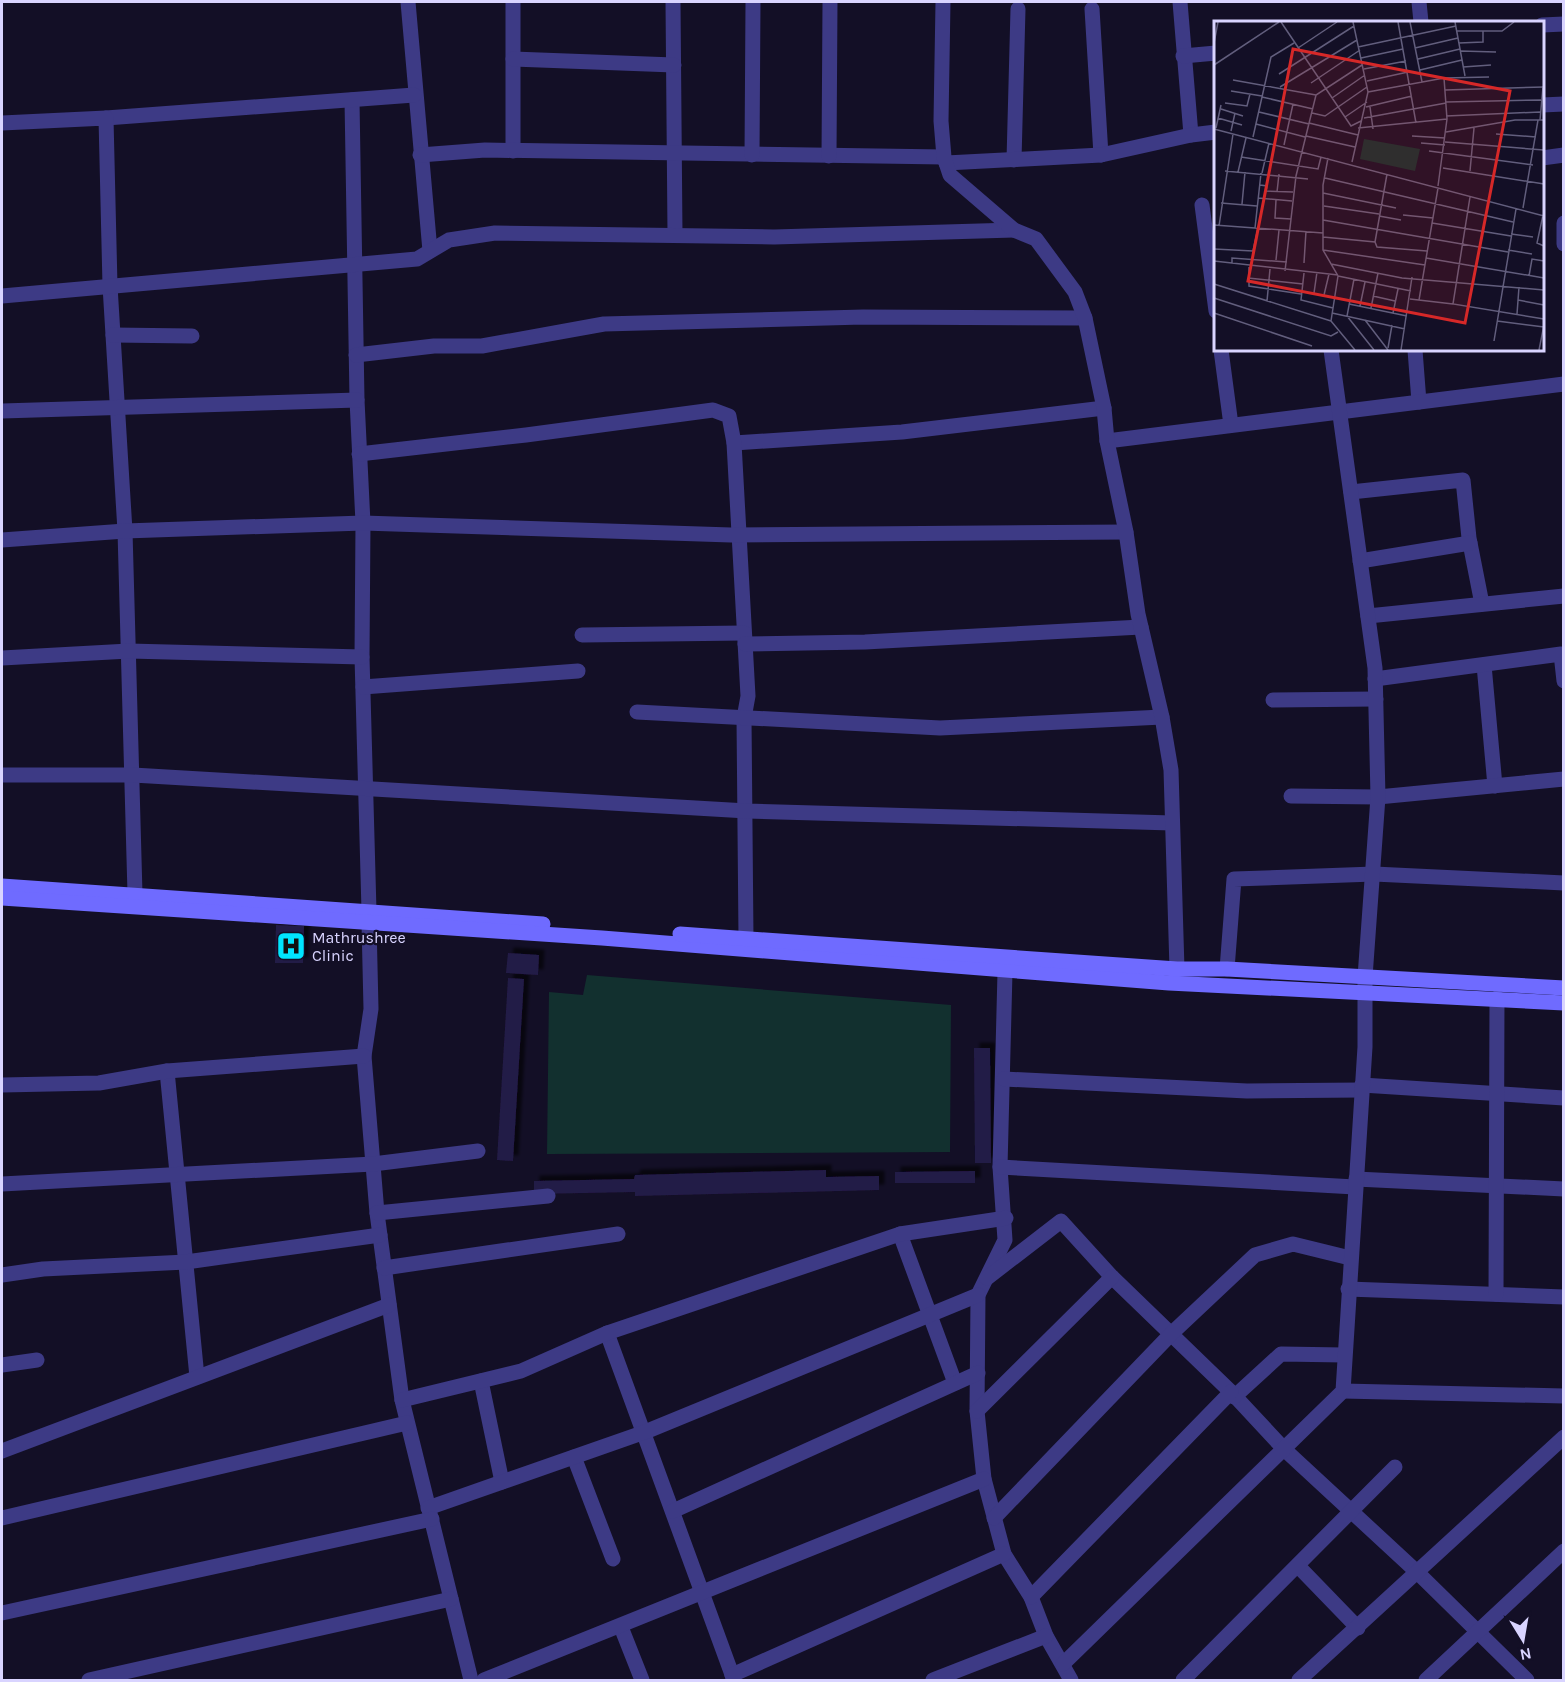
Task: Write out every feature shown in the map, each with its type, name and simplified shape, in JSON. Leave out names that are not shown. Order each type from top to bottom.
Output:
[{"type":"main road","points":[[2,886],[135,894],[602,938],[1005,972],[1169,983],[1563,988]]},
{"type":"main road","points":[[2,898],[746,938],[1176,969],[1227,969],[1563,1003]]},
{"type":"street","points":[[408,2],[414,95],[430,251]]},
{"type":"street","points":[[513,2],[513,151]]},
{"type":"street","points":[[673,2],[675,235]]},
{"type":"street","points":[[752,155],[753,2]]},
{"type":"street","points":[[830,2],[830,156]]},
{"type":"street","points":[[943,2],[941,121],[945,160],[950,175],[1014,230],[1036,239],[1075,292],[1085,318],[1104,408],[1107,441],[1126,532],[1141,627],[1162,717],[1171,770],[1176,969]]},
{"type":"street","points":[[1180,2],[1191,135]]},
{"type":"street","points":[[1419,2],[1421,21]]},
{"type":"street","points":[[1014,160],[1018,9]]},
{"type":"street","points":[[1092,9],[1101,155]]},
{"type":"street","points":[[1544,25],[1563,24]]},
{"type":"street","points":[[1183,56],[1214,53]]},
{"type":"street","points":[[513,60],[674,65]]},
{"type":"street","points":[[2,123],[106,118],[414,95]]},
{"type":"street","points":[[352,100],[357,400],[363,523],[362,657],[371,1009],[364,1056],[377,1213],[402,1400],[471,1680]]},
{"type":"street","points":[[1544,105],[1563,104]]},
{"type":"street","points":[[106,118],[110,286],[126,531],[135,894]]},
{"type":"street","points":[[420,154],[513,151],[1014,160],[1101,155],[1214,132]]},
{"type":"street","points":[[1544,158],[1563,155]]},
{"type":"street","points":[[1202,205],[1214,303]]},
{"type":"street","points":[[1563,223],[1563,244]]},
{"type":"street","points":[[2,296],[417,259],[449,240],[495,233],[774,237],[1014,230]]},
{"type":"street","points":[[356,356],[434,346],[482,346],[604,324],[863,317],[1085,318]]},
{"type":"street","points":[[113,335],[192,336]]},
{"type":"street","points":[[1221,351],[1231,425]]},
{"type":"street","points":[[1063,1664],[1343,1391],[1362,1088],[1365,984],[1378,797],[1375,679],[1331,351]]},
{"type":"street","points":[[1415,351],[1419,402]]},
{"type":"street","points":[[1107,441],[1563,384]]},
{"type":"street","points":[[2,411],[118,410],[357,400]]},
{"type":"street","points":[[734,443],[902,432],[1104,408]]},
{"type":"street","points":[[359,454],[713,410],[729,416],[734,443],[748,696],[744,718],[747,811],[746,938]]},
{"type":"street","points":[[1351,492],[1463,480],[1470,543],[1482,604]]},
{"type":"street","points":[[2,540],[126,531],[363,523],[739,535],[1126,532]]},
{"type":"street","points":[[1360,561],[1470,543]]},
{"type":"street","points":[[1368,616],[1563,596]]},
{"type":"street","points":[[582,635],[865,642],[1141,627]]},
{"type":"street","points":[[2,658],[129,651],[362,657]]},
{"type":"street","points":[[1375,679],[1561,654],[1563,681]]},
{"type":"street","points":[[1484,665],[1495,786]]},
{"type":"street","points":[[363,687],[578,671]]},
{"type":"street","points":[[1273,700],[1376,699]]},
{"type":"street","points":[[637,712],[940,728],[1162,717]]},
{"type":"street","points":[[2,775],[133,775],[747,811],[1172,823]]},
{"type":"street","points":[[1291,795],[1378,797],[1563,779]]},
{"type":"street","points":[[1227,969],[1234,879],[1374,874],[1563,884]]},
{"type":"street","points":[[1005,972],[1000,1167],[1006,1218],[1005,1240],[978,1295],[978,1411],[984,1479],[1005,1554],[1031,1597],[1046,1635],[1071,1680]]},
{"type":"street","points":[[1496,1294],[1497,998]]},
{"type":"street","points":[[2,1085],[99,1083],[167,1071],[364,1056]]},
{"type":"street","points":[[167,1071],[198,1377]]},
{"type":"street","points":[[1004,1079],[1247,1091],[1362,1088],[1563,1098]]},
{"type":"street","points":[[2,1184],[373,1164],[478,1150]]},
{"type":"street","points":[[1000,1167],[1356,1183],[1563,1189]]},
{"type":"street","points":[[377,1213],[548,1196]]},
{"type":"street","points":[[402,1400],[521,1371],[607,1333],[900,1234],[1006,1218]]},
{"type":"street","points":[[987,1278],[1061,1221],[1112,1277],[1233,1395],[1285,1450],[1351,1514],[1479,1630],[1527,1680]]},
{"type":"street","points":[[384,1268],[618,1234]]},
{"type":"street","points":[[900,1234],[955,1383]]},
{"type":"street","points":[[2,1275],[43,1269],[186,1262],[380,1235]]},
{"type":"street","points":[[994,1518],[1171,1334],[1255,1255],[1293,1244],[1350,1258]]},
{"type":"street","points":[[978,1411],[1112,1277]]},
{"type":"street","points":[[1348,1289],[1563,1297]]},
{"type":"street","points":[[2,1612],[430,1513],[502,1482],[645,1432],[978,1295]]},
{"type":"street","points":[[2,1451],[389,1305]]},
{"type":"street","points":[[607,1333],[674,1511],[701,1593],[733,1678],[1005,1554]]},
{"type":"street","points":[[1031,1597],[1233,1395],[1281,1354],[1344,1355]]},
{"type":"street","points":[[2,1365],[37,1360]]},
{"type":"street","points":[[674,1511],[978,1373]]},
{"type":"street","points":[[481,1381],[502,1482]]},
{"type":"street","points":[[1343,1391],[1563,1396]]},
{"type":"street","points":[[2,1518],[407,1423]]},
{"type":"street","points":[[1299,1680],[1418,1573],[1563,1437]]},
{"type":"street","points":[[574,1457],[613,1559]]},
{"type":"street","points":[[1183,1680],[1351,1514],[1395,1467]]},
{"type":"street","points":[[484,1680],[621,1627],[984,1479]]},
{"type":"street","points":[[1426,1680],[1563,1551]]},
{"type":"street","points":[[1298,1566],[1358,1628]]},
{"type":"street","points":[[89,1680],[451,1599]]},
{"type":"street","points":[[621,1627],[642,1680]]},
{"type":"street","points":[[933,1680],[1046,1635]]},
{"type":"green space","points":[[587,975],[951,1005],[950,1152],[547,1154],[549,992],[583,995]]},
{"type":"building","points":[[276,925],[304,926],[303,963],[275,963]]},
{"type":"building","points":[[508,953],[539,955],[538,975],[506,973]]},
{"type":"building","points":[[508,978],[524,979],[513,1161],[497,1160]]},
{"type":"building","points":[[974,1048],[990,1048],[991,1163],[975,1163]]},
{"type":"building","points":[[826,1170],[826,1177],[879,1176],[879,1190],[635,1196],[635,1192],[534,1194],[534,1181],[634,1179],[635,1175]]},
{"type":"building","points":[[975,1171],[975,1183],[895,1183],[895,1172]]},
{"type":"place","name":"Mathrushree Clinic","points":[[291,946]]}]
